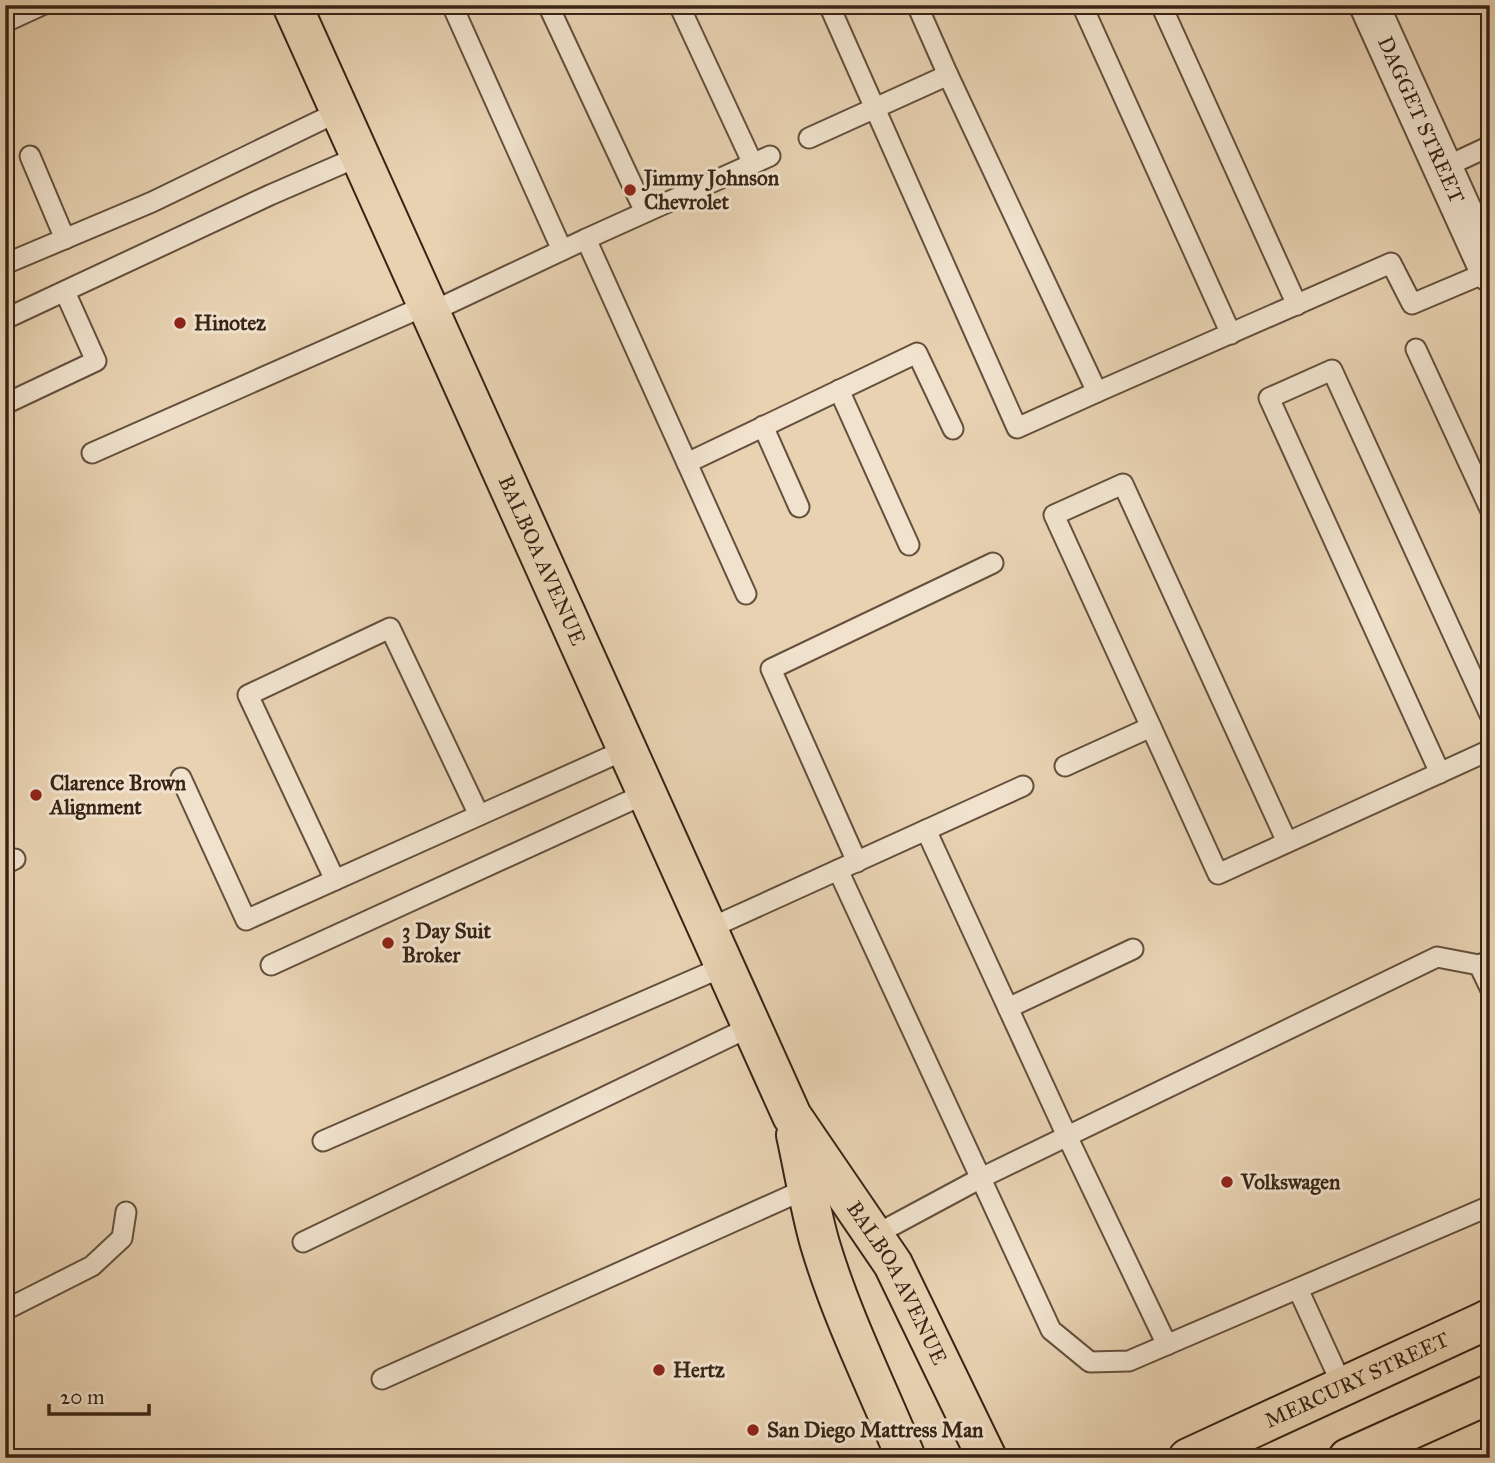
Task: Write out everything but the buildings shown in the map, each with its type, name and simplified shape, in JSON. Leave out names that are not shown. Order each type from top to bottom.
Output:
[{"type":"main road","name":"BALBOA AVENUE","points":[[292,5],[792,1116],[893,1264],[987,1458]]},
{"type":"main road","name":"BALBOA AVENUE","points":[[792,1116],[820,1243],[852,1335],[906,1458]]},
{"type":"main road","name":"MERCURY STREET","points":[[1188,1458],[1488,1323]]},
{"type":"main road","points":[[1348,1458],[1490,1394]]},
{"type":"street","name":"DAGGET STREET","points":[[1369,5],[1490,272]]},
{"type":"lane","points":[[5,22],[42,5]]},
{"type":"lane","points":[[453,5],[562,250]]},
{"type":"lane","points":[[548,5],[645,212]]},
{"type":"lane","points":[[92,453],[562,250],[762,160],[679,5]]},
{"type":"lane","points":[[829,5],[1017,428],[1391,264],[1412,304],[1490,272]]},
{"type":"lane","points":[[917,5],[1097,392]]},
{"type":"lane","points":[[1082,5],[1231,334]]},
{"type":"lane","points":[[1161,5],[1297,305]]},
{"type":"lane","points":[[809,138],[948,75]]},
{"type":"lane","points":[[5,264],[152,202],[340,111]]},
{"type":"lane","points":[[1443,168],[1490,146]]},
{"type":"lane","points":[[30,156],[65,239]]},
{"type":"lane","points":[[5,319],[360,156]]},
{"type":"lane","points":[[586,239],[746,594]]},
{"type":"lane","points":[[5,404],[96,361],[65,292]]},
{"type":"lane","points":[[1416,349],[1490,509]]},
{"type":"lane","points":[[687,463],[917,353],[953,429]]},
{"type":"lane","points":[[1440,773],[1269,398],[1332,370],[1490,715]]},
{"type":"lane","points":[[839,390],[909,545]]},
{"type":"lane","points":[[763,426],[799,507]]},
{"type":"lane","points":[[1287,842],[1123,484],[1054,515],[1218,874],[1490,750]]},
{"type":"lane","points":[[993,563],[771,669],[848,866],[981,1178],[1051,1330],[1090,1362],[1129,1361],[1490,1206]]},
{"type":"lane","points":[[335,880],[248,695],[390,628],[479,815]]},
{"type":"lane","points":[[1065,766],[1151,727]]},
{"type":"lane","points":[[181,778],[246,920],[627,749]]},
{"type":"lane","points":[[709,929],[1023,786]]},
{"type":"lane","points":[[271,965],[647,793]]},
{"type":"lane","points":[[926,830],[1167,1345]]},
{"type":"lane","points":[[1008,1008],[1133,949]]},
{"type":"lane","points":[[873,1236],[981,1178],[1437,957],[1485,963],[1490,988]]},
{"type":"lane","points":[[323,1141],[725,966]]},
{"type":"lane","points":[[303,1242],[752,1026]]},
{"type":"lane","points":[[382,1379],[808,1188]]},
{"type":"lane","points":[[5,1310],[92,1266],[122,1238],[126,1212]]},
{"type":"lane","points":[[1298,1289],[1343,1387]]},
{"type":"place","name":"Jimmy Johnson Chevrolet","points":[[630,190]]},
{"type":"place","name":"Hinotez","points":[[180,323]]},
{"type":"place","name":"Clarence Brown Alignment","points":[[36,795]]},
{"type":"place","name":"3 Day Suit Broker","points":[[388,943]]},
{"type":"place","name":"Volkswagen","points":[[1227,1182]]},
{"type":"place","name":"Hertz","points":[[659,1370]]},
{"type":"place","name":"San Diego Mattress Man","points":[[753,1430]]}]
